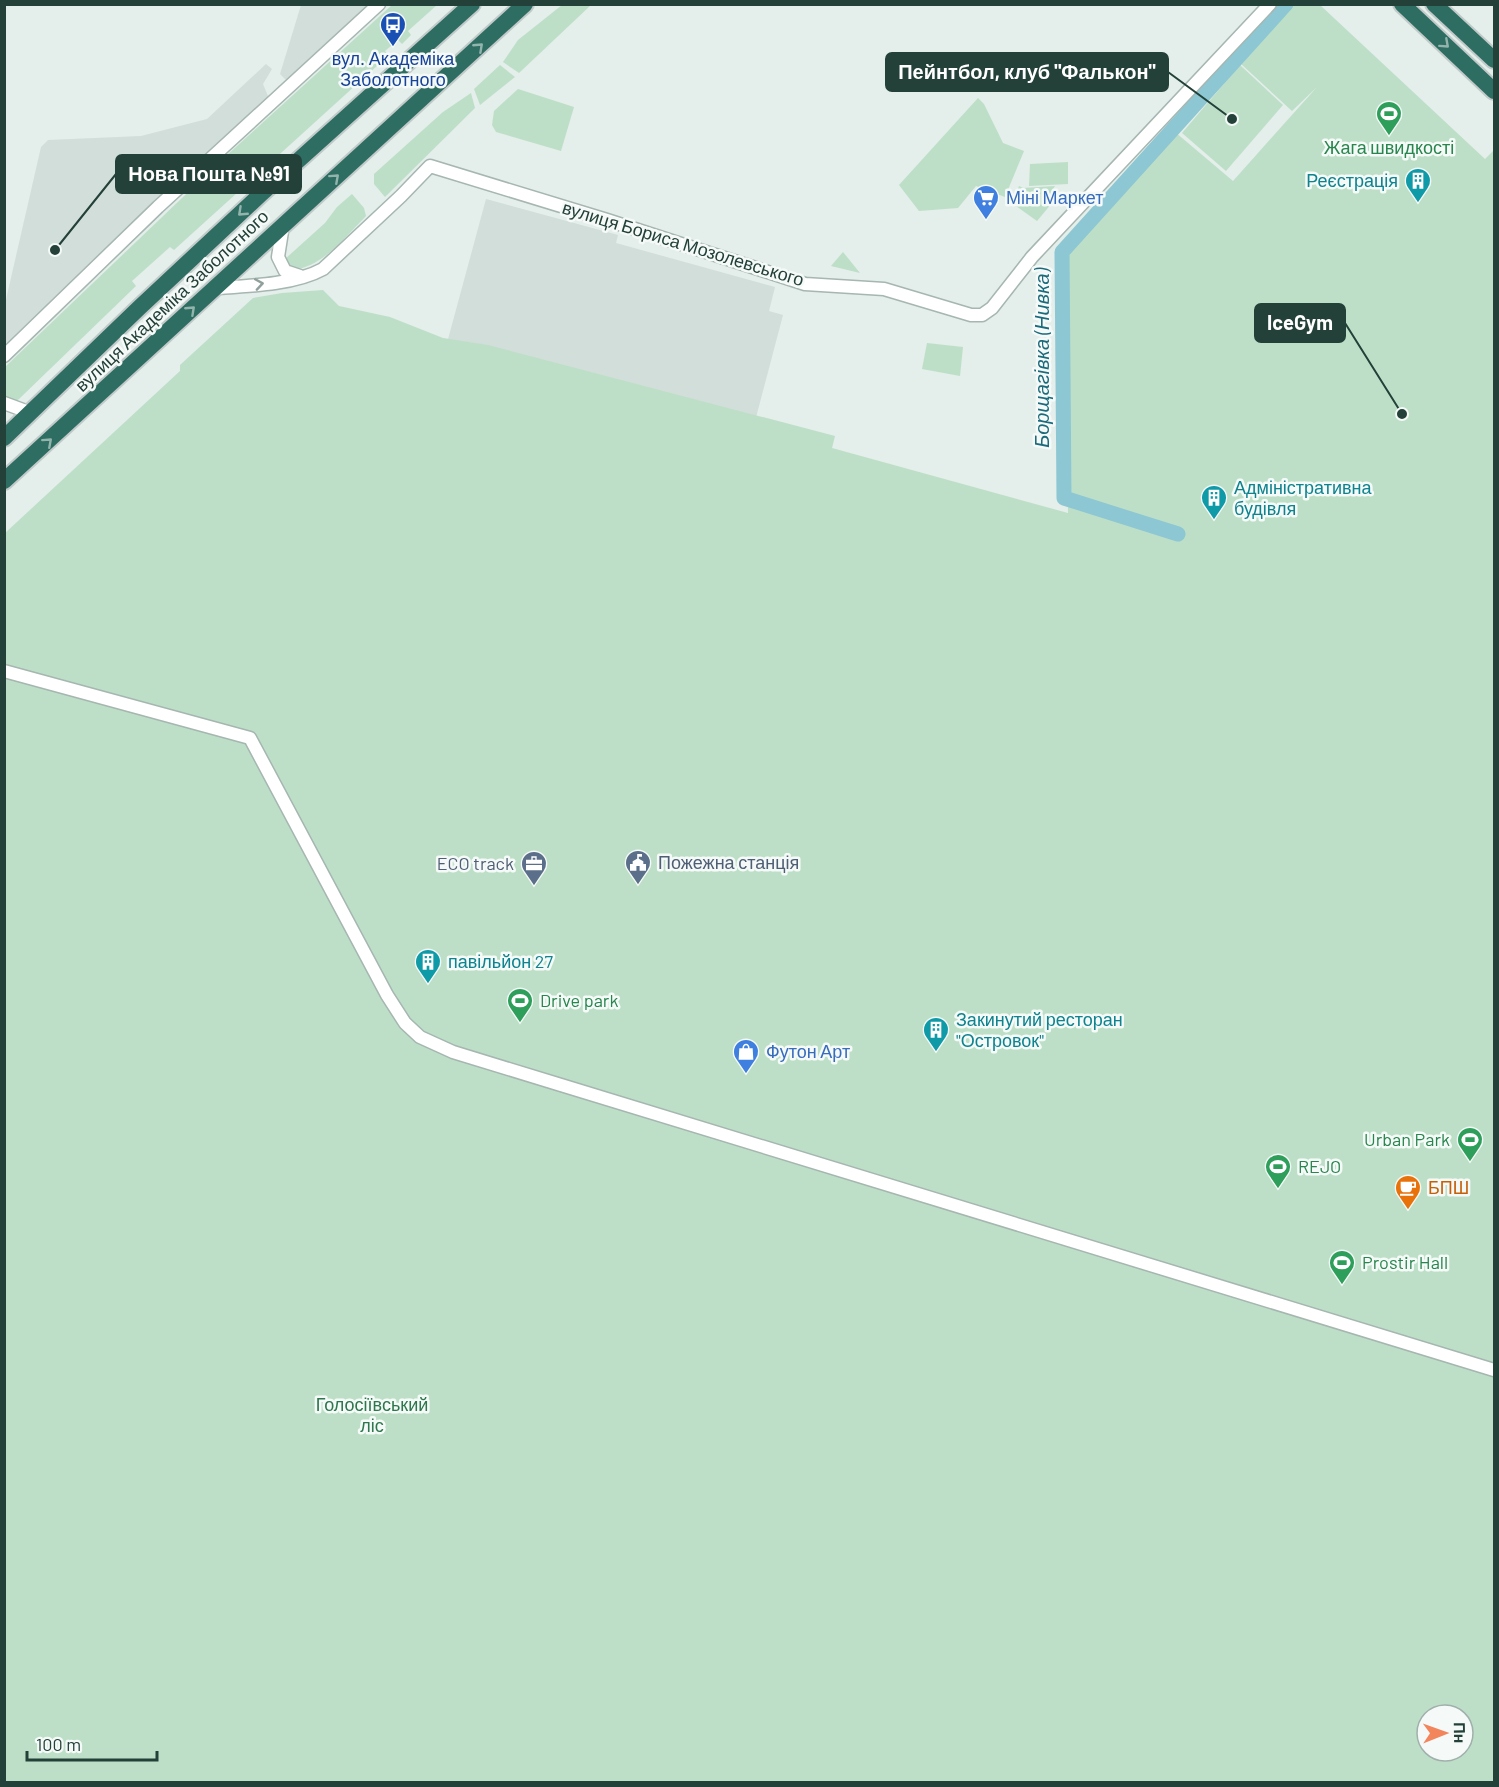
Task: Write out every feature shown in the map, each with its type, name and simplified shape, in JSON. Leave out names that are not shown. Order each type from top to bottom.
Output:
[{"type":"highway","name":"вулиця Академіка Заболотного","points":[[4,438],[261,194],[472,4]]},
{"type":"highway","name":"вулиця Академіка Заболотного","points":[[4,481],[525,4]]},
{"type":"highway","points":[[1402,4],[1494,91]]},
{"type":"highway","points":[[1434,4],[1494,60]]},
{"type":"street","points":[[4,356],[158,207],[379,4]]},
{"type":"street","name":"вулиця Бориса Мозолевського","points":[[304,277],[323,268],[430,166],[806,284],[884,289],[971,315],[982,315],[992,308],[1036,253],[1270,4]]},
{"type":"street","points":[[283,224],[278,257],[285,272],[304,277]]},
{"type":"street","points":[[215,288],[304,277]]},
{"type":"street","points":[[4,403],[31,412]]},
{"type":"street","points":[[4,671],[250,738],[371,967],[405,1023],[420,1037],[463,1056],[1494,1370]]},
{"type":"shaded area","points":[[301,5],[374,5],[290,84],[280,74]]},
{"type":"shaded area","points":[[266,64],[272,69],[263,84],[270,101],[5,351],[5,304],[41,147],[48,140],[141,136],[207,119]]},
{"type":"shaded area","points":[[486,199],[618,235],[616,243],[775,287],[769,311],[783,315],[754,425],[447,343]]},
{"type":"green space","points":[[392,5],[437,5],[408,31],[411,35],[402,44],[398,40],[385,51],[389,55],[174,250],[170,247],[132,281],[136,286],[19,399],[14,402],[5,400],[5,367],[226,156]]},
{"type":"green space","points":[[562,5],[591,5],[519,73],[503,62],[518,40]]},
{"type":"green space","name":"Голосіївський ліс","points":[[1290,5],[1320,5],[1485,159],[1494,150],[1494,1782],[5,1782],[4,534],[180,371],[180,365],[253,298],[323,290],[339,306],[390,317],[443,338],[488,345],[835,436],[832,448],[1068,513],[1064,253],[1175,132],[1233,181],[1317,87],[1292,111],[1240,63]]},
{"type":"green space","points":[[500,65],[515,77],[480,105],[474,89]]},
{"type":"green space","points":[[1240,65],[1283,105],[1226,171],[1182,133]]},
{"type":"green space","points":[[518,89],[574,107],[561,151],[496,132],[492,125],[494,111]]},
{"type":"green space","points":[[471,93],[475,108],[385,197],[374,184],[374,174],[443,112]]},
{"type":"green space","points":[[978,98],[984,104],[1003,143],[1024,151],[1005,197],[976,186],[958,208],[919,211],[899,185]]},
{"type":"green space","points":[[1068,162],[1068,184],[1029,186],[1030,164]]},
{"type":"green space","points":[[1019,186],[1023,188],[1055,186],[1052,191],[1057,197],[1037,221],[1012,203]]},
{"type":"green space","points":[[352,194],[364,208],[366,216],[342,242],[324,257],[303,268],[292,270],[284,260],[325,223],[337,207]]},
{"type":"green space","points":[[843,252],[860,273],[831,266]]},
{"type":"green space","points":[[927,343],[963,347],[960,376],[922,369]]},
{"type":"waterway","name":"Борщагівка (Нивка)","points":[[1178,534],[1064,498],[1062,252],[1286,4]]},
{"type":"place","name":"вул. Академіка Заболотного","points":[[393,48]]},
{"type":"place","name":"Пейнтбол, клуб \"Фалькон\"","points":[[1232,119]]},
{"type":"place","name":"Жага швидкості","points":[[1389,137]]},
{"type":"place","name":"Реєстрація","points":[[1418,204]]},
{"type":"place","name":"Міні Маркет","points":[[986,221]]},
{"type":"place","name":"Нова Пошта №91","points":[[55,250]]},
{"type":"place","name":"IceGym","points":[[1402,414]]},
{"type":"place","name":"Адміністративна будівля","points":[[1214,521]]},
{"type":"place","name":"Пожежна станція","points":[[638,886]]},
{"type":"place","name":"ECO track","points":[[534,887]]},
{"type":"place","name":"павільйон 27","points":[[428,985]]},
{"type":"place","name":"Drive park","points":[[520,1024]]},
{"type":"place","name":"Закинутий ресторан \"Островок\"","points":[[936,1053]]},
{"type":"place","name":"Футон Арт","points":[[746,1075]]},
{"type":"place","name":"Urban Park","points":[[1470,1163]]},
{"type":"place","name":"REJO","points":[[1278,1190]]},
{"type":"place","name":"БПШ","points":[[1408,1211]]},
{"type":"place","name":"Prostir Hall","points":[[1342,1286]]}]
